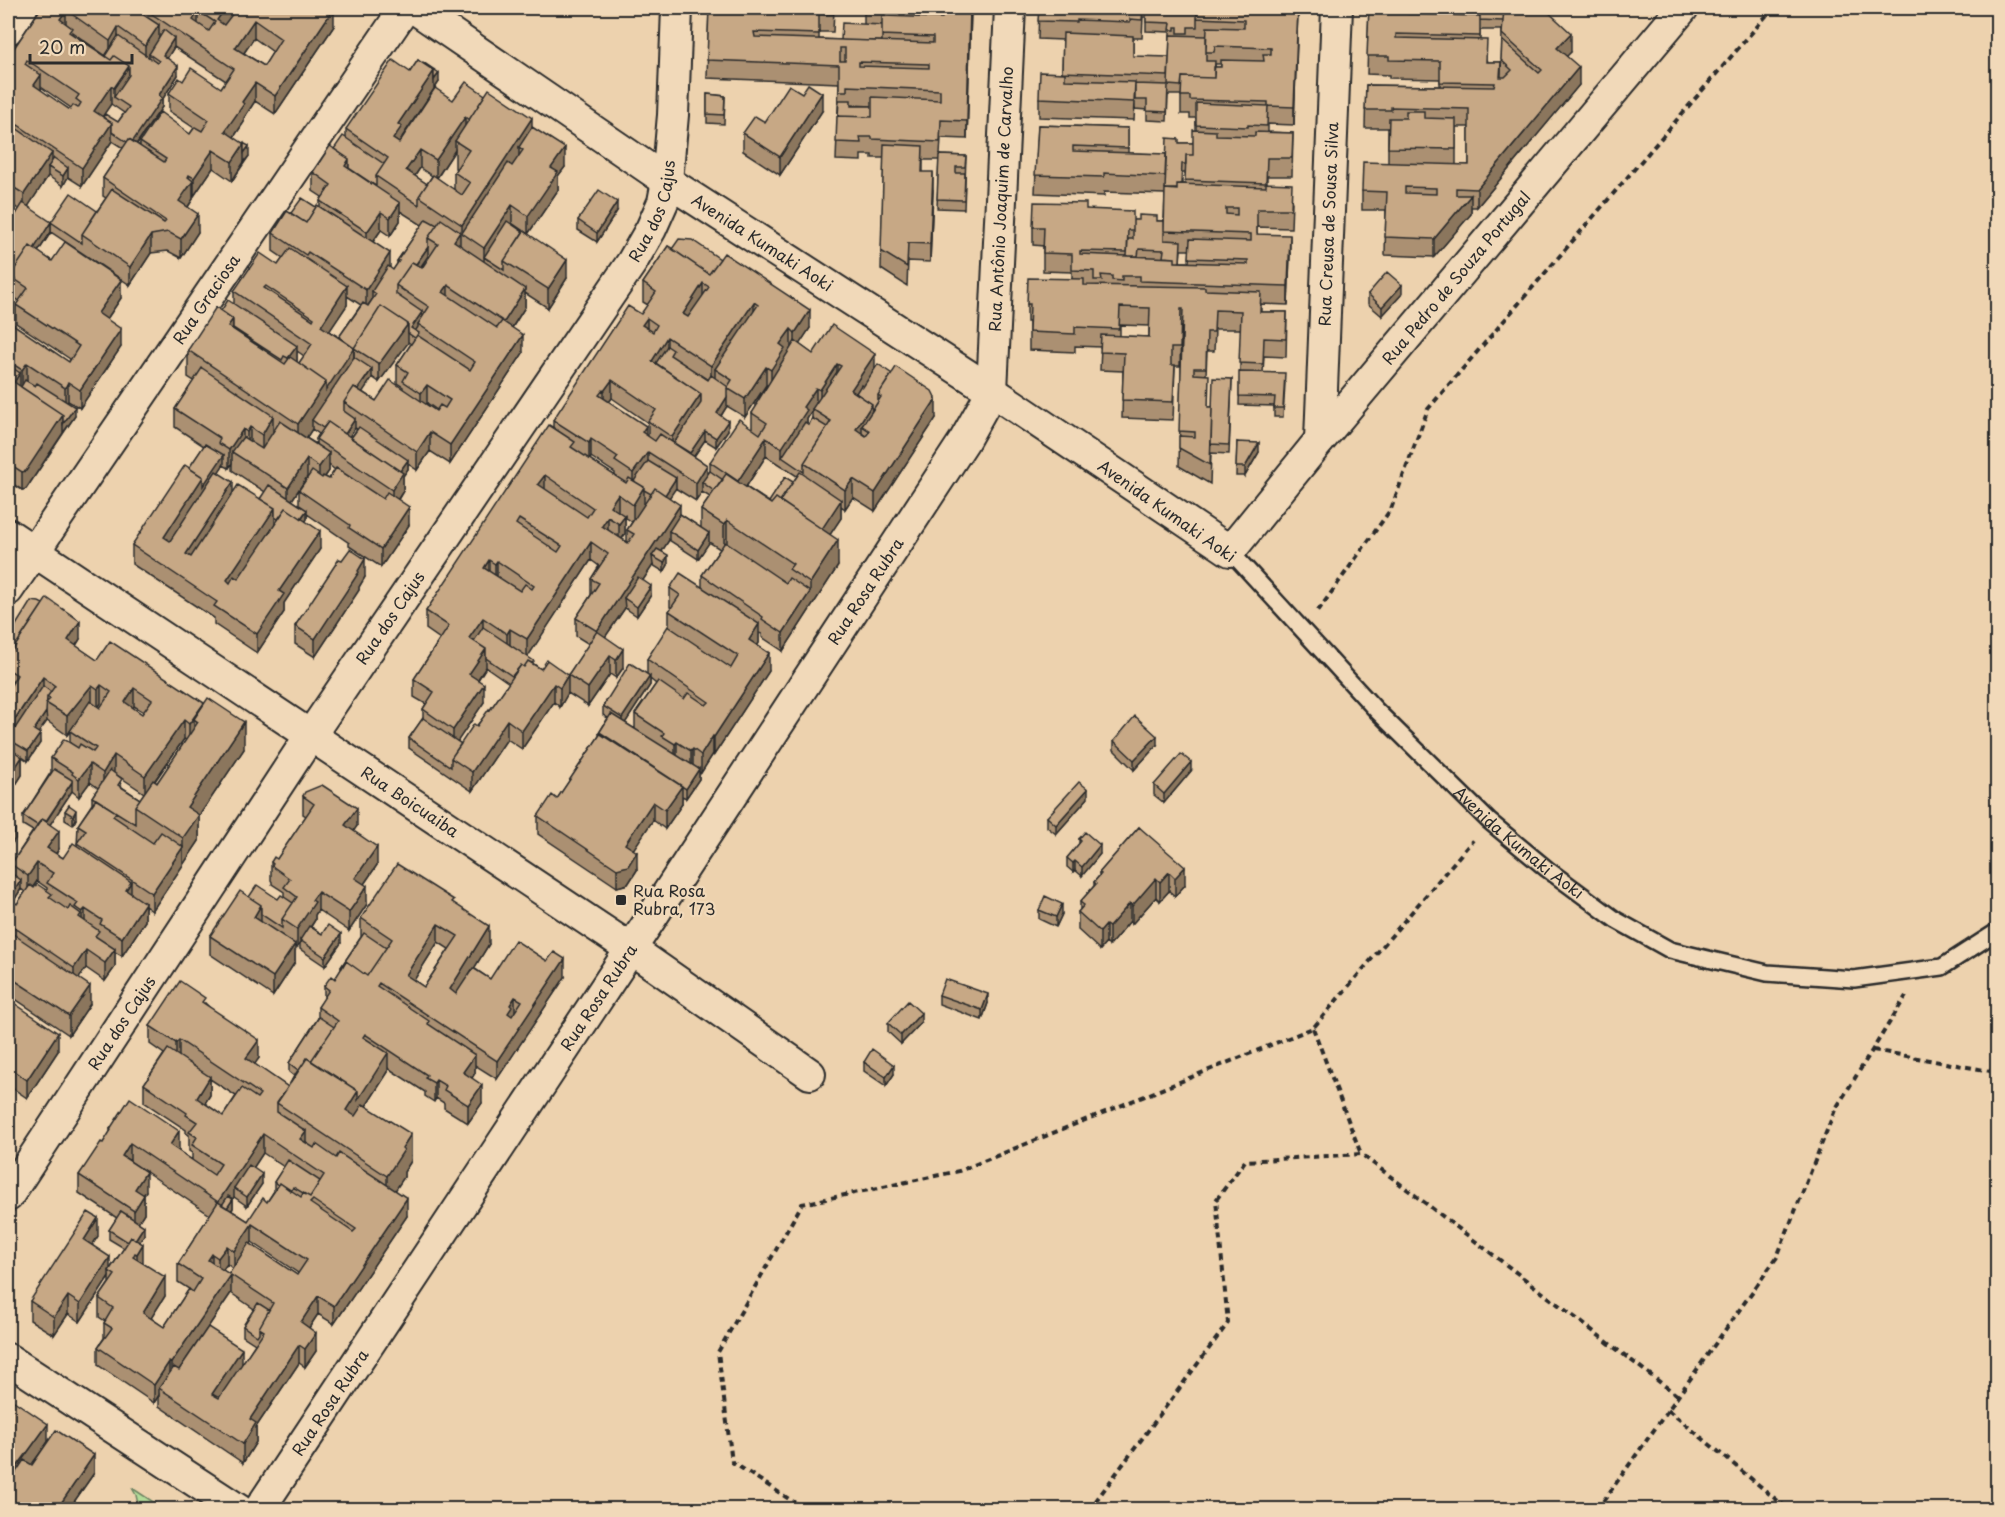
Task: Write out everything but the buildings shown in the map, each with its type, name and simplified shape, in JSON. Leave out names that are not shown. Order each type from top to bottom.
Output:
[{"type":"street","points":[[8,29],[22,8]]},
{"type":"street","name":"Rua Graciosa","points":[[8,590],[405,8]]},
{"type":"street","name":"Avenida Kumaki Aoki","points":[[414,8],[668,181],[992,391],[1230,550]]},
{"type":"street","name":"Rua dos Cajus","points":[[8,1196],[310,736],[632,262],[659,211],[668,181],[677,8]]},
{"type":"street","name":"Rua Antônio Joaquim de Carvalho","points":[[992,391],[1010,8]]},
{"type":"street","name":"Rua Creusa de Sousa Silva","points":[[1320,440],[1337,8]]},
{"type":"street","name":"Rua Pedro de Souza Portugal","points":[[1230,550],[1683,8]]},
{"type":"street","name":"Rua Rosa Rubra","points":[[259,1509],[631,949],[964,441],[992,391]]},
{"type":"street","name":"Rua Boicuaiba","points":[[8,534],[631,949],[810,1074]]},
{"type":"street","points":[[8,1359],[239,1509]]},
{"type":"lane","name":"Avenida Kumaki Aoki","points":[[1230,550],[1377,711],[1489,821],[1547,870],[1616,920],[1670,950],[1767,973],[1854,979],[1942,967],[1998,931]]},
{"type":"path","points":[[1304,630],[1391,509],[1428,409],[1773,8]]},
{"type":"path","points":[[806,1509],[732,1462],[718,1352],[802,1204],[959,1171],[1313,1029],[1489,821]]},
{"type":"path","points":[[1597,1509],[1777,1257],[1834,1110],[1923,970]]},
{"type":"path","points":[[1313,1029],[1361,1154],[1678,1396]]},
{"type":"path","points":[[1873,1050],[1998,1074]]},
{"type":"path","points":[[1089,1509],[1228,1323],[1216,1200],[1245,1161],[1361,1154]]},
{"type":"path","points":[[1668,1410],[1789,1509]]},
{"type":"green space","points":[[132,1488],[164,1509],[139,1509]]},
{"type":"place","name":"Rua Rosa Rubra, 173","points":[[621,900]]}]
